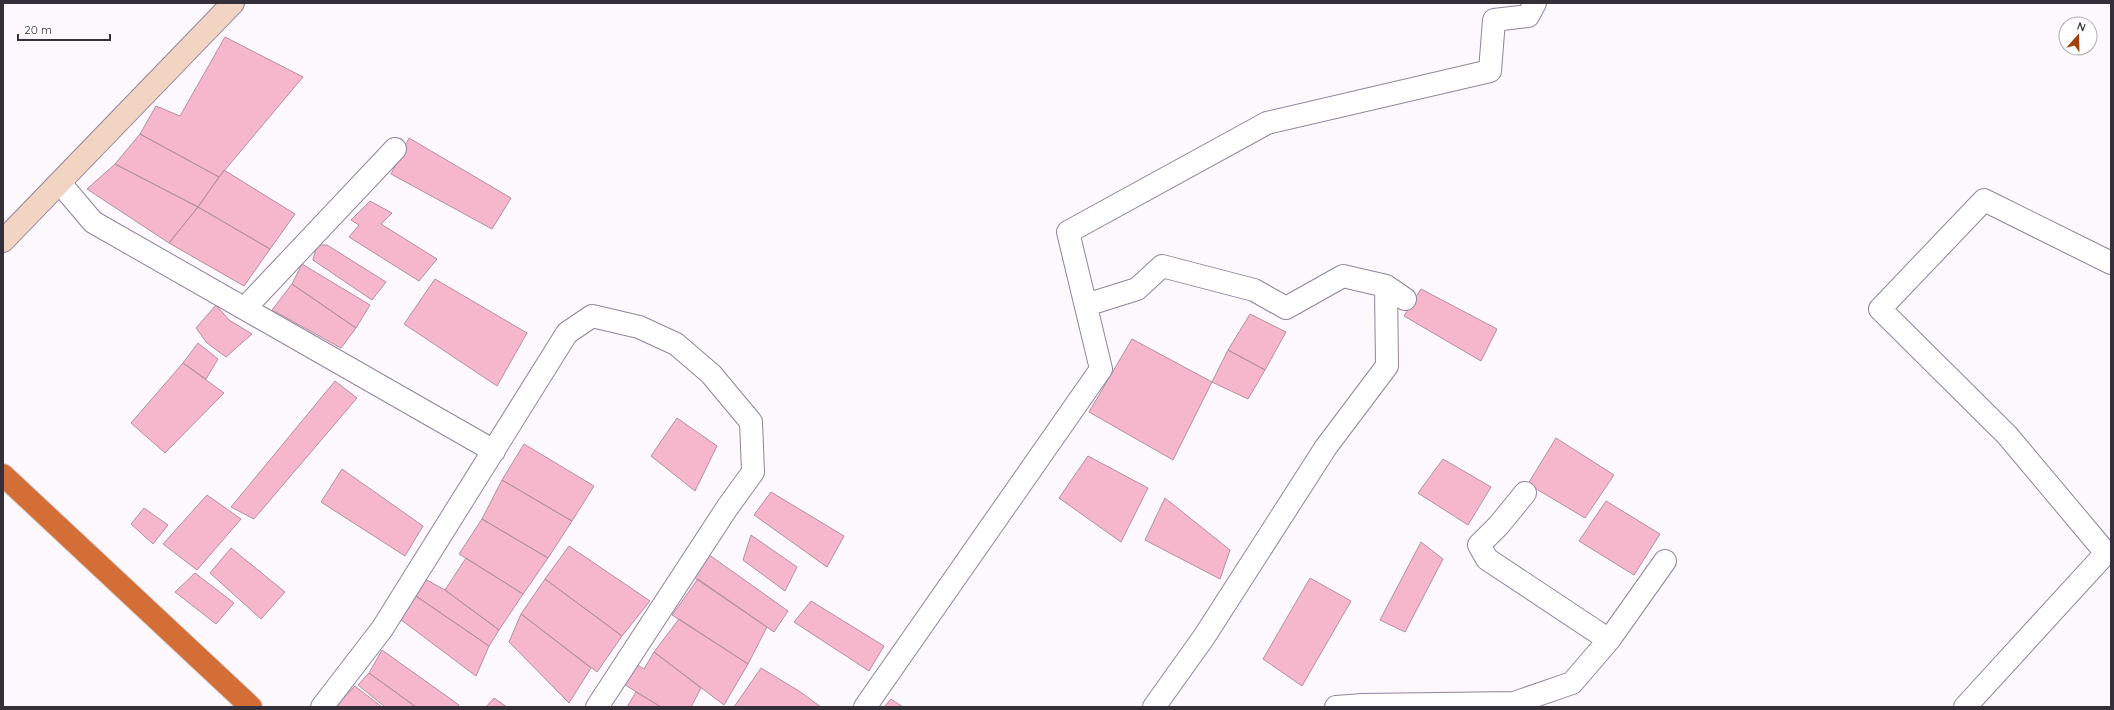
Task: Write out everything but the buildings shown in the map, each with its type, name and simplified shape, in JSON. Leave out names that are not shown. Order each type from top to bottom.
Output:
[{"type":"highway","points":[[3,475],[251,707]]},
{"type":"main road","points":[[3,241],[233,3]]},
{"type":"street","points":[[865,707],[1101,368],[1068,232],[1267,123],[1490,71],[1494,20],[1528,16],[1535,3]]},
{"type":"street","points":[[245,308],[395,149]]},
{"type":"street","points":[[60,183],[93,222],[494,451]]},
{"type":"street","points":[[1970,705],[2106,553],[2007,435],[1880,309],[1984,200],[2111,263]]},
{"type":"street","points":[[1086,304],[1137,288],[1162,266],[1254,290],[1286,308],[1343,276],[1386,286],[1405,299]]},
{"type":"street","points":[[1154,707],[1204,637],[1326,447],[1388,366],[1386,286]]},
{"type":"street","points":[[322,707],[382,629],[567,333],[592,316],[640,327],[676,344],[711,374],[751,422],[753,472],[727,508],[597,707]]},
{"type":"street","points":[[1525,493],[1499,525],[1479,545],[1487,559],[1609,640]]},
{"type":"street","points":[[1336,707],[1363,705],[1514,703],[1572,683],[1609,640],[1665,561]]}]
